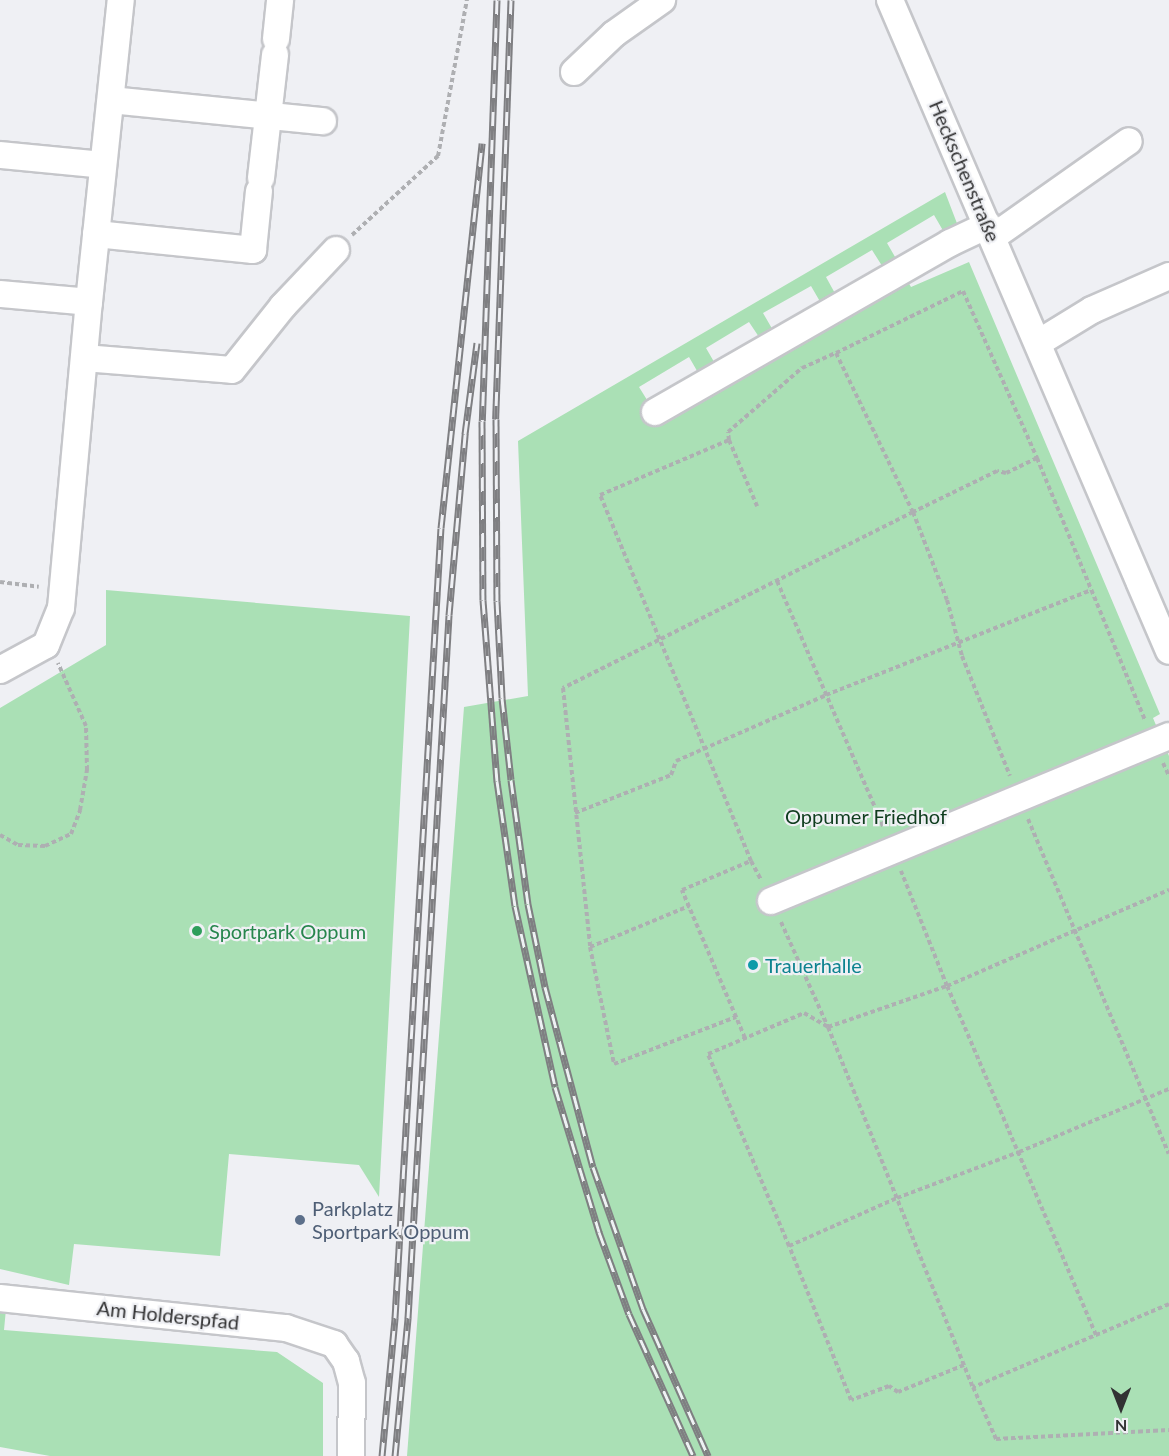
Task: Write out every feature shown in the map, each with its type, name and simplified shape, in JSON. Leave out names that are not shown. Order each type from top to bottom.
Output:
[{"type":"street","points":[[0,670],[46,645],[61,608],[89,302],[121,0]]},
{"type":"street","points":[[96,234],[254,250],[280,0]]},
{"type":"street","points":[[574,72],[614,34],[662,0]]},
{"type":"street","name":"Heckschenstraße","points":[[891,0],[1169,651]]},
{"type":"street","points":[[111,100],[322,121]]},
{"type":"street","points":[[655,412],[950,243],[990,231],[1129,141]]},
{"type":"street","points":[[0,155],[104,165]]},
{"type":"street","points":[[84,358],[232,370],[283,306],[336,250]]},
{"type":"street","points":[[1038,343],[1092,310],[1169,276]]},
{"type":"street","points":[[0,294],[89,302]]},
{"type":"street","points":[[771,901],[1162,739]]},
{"type":"street","name":"Am Holderspfad","points":[[0,1298],[286,1328],[334,1344],[346,1360],[352,1383],[351,1456]]},
{"type":"path","points":[[336,250],[438,156],[467,0]]},
{"type":"path","points":[[757,506],[729,440],[728,432],[802,368],[963,291],[1091,590],[1162,739]]},
{"type":"path","points":[[836,353],[913,512],[947,600],[976,693],[1169,1154]]},
{"type":"path","points":[[729,440],[600,495],[752,861],[828,1027],[996,1439],[1169,1430]]},
{"type":"path","points":[[736,1017],[614,1064],[590,947],[574,813],[563,688],[997,471],[1006,473],[1036,458]]},
{"type":"path","points":[[0,582],[63,589]]},
{"type":"path","points":[[574,813],[671,775],[675,761],[826,695],[1091,590]]},
{"type":"path","points":[[0,835],[18,845],[45,846],[71,834],[80,810],[87,770],[86,726],[63,671],[46,645]]},
{"type":"path","points":[[745,1038],[682,890],[752,861]]},
{"type":"path","points":[[1096,1335],[947,986],[1169,890]]},
{"type":"path","points":[[590,947],[689,906]]},
{"type":"path","points":[[828,1027],[804,1013],[708,1054],[789,1245],[850,1400],[890,1386],[898,1392],[964,1365]]},
{"type":"path","points":[[789,1245],[897,1198],[1019,1152],[1169,1089]]},
{"type":"path","points":[[973,1387],[1169,1304]]},
{"type":"green space","name":"Oppumer Friedhof","points":[[945,192],[958,226],[945,234],[934,215],[887,243],[898,262],[884,269],[872,250],[826,277],[837,297],[822,305],[811,286],[763,313],[774,332],[761,340],[749,322],[706,348],[717,367],[700,376],[689,357],[639,387],[662,424],[907,280],[911,287],[969,262],[1160,714],[1153,718],[1169,756],[1169,1456],[407,1456],[464,707],[528,696],[518,441]]},
{"type":"green space","name":"Sportpark Oppum","points":[[106,590],[410,616],[379,1197],[359,1165],[229,1154],[220,1256],[74,1244],[69,1285],[0,1269],[0,708],[106,645]]},
{"type":"green space","points":[[0,1308],[6,1309],[4,1330],[277,1352],[323,1383],[323,1456],[50,1456],[0,1447]]},
{"type":"railway","points":[[497,0],[482,421],[483,600],[497,781],[515,906],[555,1087],[599,1232],[629,1314],[693,1456]]},
{"type":"railway","points":[[511,0],[496,419],[497,601],[502,698],[511,780],[528,904],[545,987],[593,1167],[643,1309],[708,1456]]},
{"type":"railway","points":[[382,1456],[395,1318],[441,528],[482,143]]},
{"type":"railway","points":[[395,1456],[408,1318],[449,615],[465,434],[477,343]]},
{"type":"place","name":"Sportpark Oppum","points":[[197,931]]},
{"type":"place","name":"Trauerhalle","points":[[753,965]]},
{"type":"place","name":"Parkplatz Sportpark Oppum","points":[[300,1220]]}]
